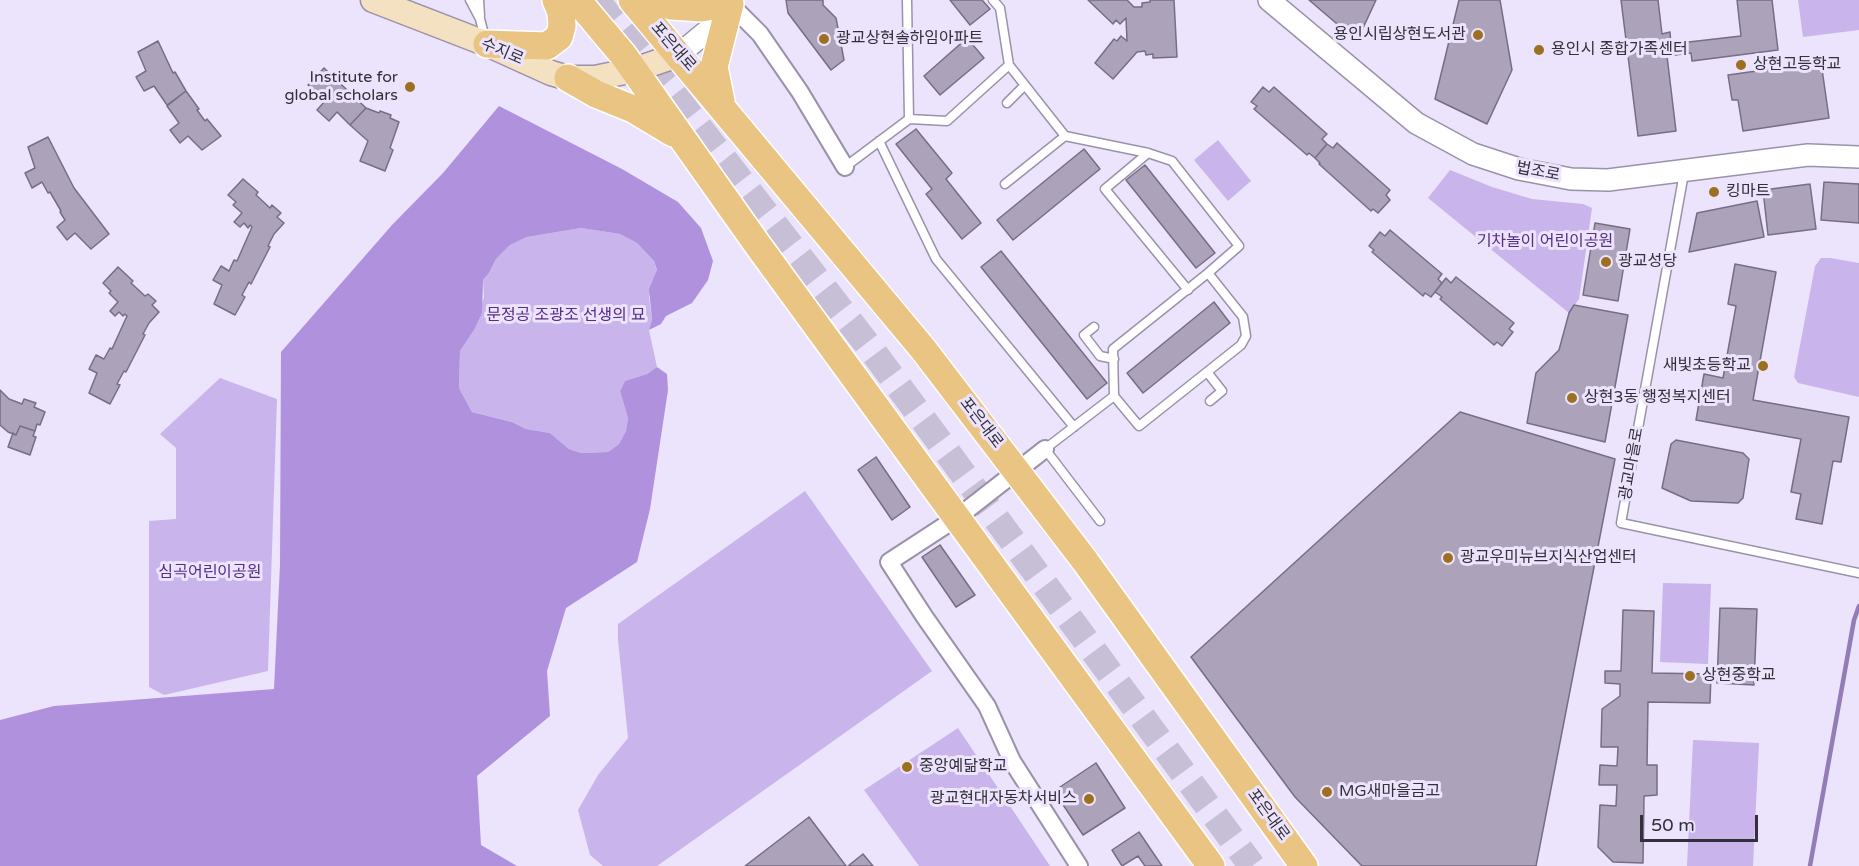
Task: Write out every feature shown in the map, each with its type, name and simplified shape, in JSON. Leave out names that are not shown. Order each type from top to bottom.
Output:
[{"type":"main road","name":"수지로","points":[[373,0],[484,32],[551,73],[568,78],[596,78],[634,70],[678,55]]},
{"type":"main road","points":[[484,32],[547,46],[559,37],[562,26],[561,12],[556,0]]},
{"type":"main road","points":[[577,0],[634,70],[757,244],[1210,866]]},
{"type":"main road","name":"포은대로","points":[[632,0],[923,349],[1085,561],[1304,866]]},
{"type":"main road","points":[[653,0],[671,6],[701,8],[731,2],[714,67],[723,108]]},
{"type":"main road","points":[[568,78],[596,94],[633,109],[682,138]]},
{"type":"street","name":"법조로","points":[[1269,0],[1416,123],[1473,154],[1519,169],[1588,180],[1625,178],[1808,154],[1859,157]]},
{"type":"street","points":[[678,55],[711,28],[731,2],[760,34],[800,92],[846,167]]},
{"type":"street","points":[[1045,449],[958,517],[890,562],[924,616],[987,706],[1012,761],[1079,866]]},
{"type":"lane","points":[[470,0],[484,32]]},
{"type":"lane","points":[[479,0],[484,32]]},
{"type":"lane","points":[[907,0],[909,119]]},
{"type":"lane","points":[[993,0],[1000,8],[1009,65],[1065,136],[1148,153],[1172,161],[1239,246],[1113,349],[1114,396],[1139,426],[1241,345],[1246,336],[1243,317],[1208,273]]},
{"type":"lane","points":[[846,167],[909,119],[947,121],[1009,65]]},
{"type":"lane","points":[[1006,103],[1025,86]]},
{"type":"lane","points":[[1005,184],[1065,136]]},
{"type":"lane","points":[[879,141],[936,259],[1074,427]]},
{"type":"lane","points":[[1148,153],[1105,189],[1188,290]]},
{"type":"lane","name":"광교마을로","points":[[1685,169],[1621,524],[1859,573]]},
{"type":"lane","points":[[1094,327],[1084,335],[1100,356],[1114,359]]},
{"type":"lane","points":[[1207,372],[1222,391],[1210,401]]},
{"type":"lane","points":[[1100,522],[1045,449],[1114,396]]},
{"type":"green space","points":[[1798,0],[1859,0],[1859,30],[1803,37]]},
{"type":"green space","points":[[1218,140],[1251,181],[1228,201],[1194,160]]},
{"type":"green space","name":"기차놀이 어린이공원","points":[[1450,170],[1492,187],[1532,199],[1583,204],[1592,208],[1579,299],[1569,313],[1428,198]]},
{"type":"green space","name":"문정공 조광조 선생의 묘","points":[[581,228],[620,234],[637,243],[654,261],[657,271],[649,297],[652,321],[649,330],[657,367],[647,374],[625,381],[620,391],[628,418],[626,431],[619,444],[608,452],[581,453],[569,449],[550,433],[526,429],[512,422],[472,412],[459,388],[460,351],[474,330],[484,297],[483,280],[496,259],[510,245],[527,237]]},
{"type":"green space","points":[[1821,258],[1859,263],[1859,397],[1798,383],[1794,377],[1815,266]]},
{"type":"green space","name":"심곡어린이공원","points":[[220,378],[277,399],[268,671],[164,695],[149,687],[149,521],[176,519],[176,448],[160,434]]},
{"type":"green space","points":[[805,491],[932,671],[657,866],[603,866],[590,855],[578,810],[598,775],[628,738],[618,624]]},
{"type":"green space","points":[[1663,583],[1711,584],[1708,664],[1660,662]]},
{"type":"green space","points":[[958,728],[1050,866],[919,866],[864,790]]},
{"type":"green space","points":[[1693,740],[1759,743],[1753,866],[1687,866]]},
{"type":"shaded area","points":[[499,106],[622,169],[678,202],[701,228],[713,261],[708,280],[692,303],[666,316],[661,324],[649,330],[652,320],[649,289],[657,270],[654,261],[637,243],[620,234],[581,228],[527,237],[510,245],[496,259],[483,280],[482,313],[460,351],[459,388],[472,412],[512,422],[526,429],[550,433],[569,449],[581,453],[608,452],[619,444],[626,431],[628,418],[620,391],[625,381],[647,374],[657,367],[667,374],[668,390],[650,509],[637,562],[566,608],[547,671],[550,716],[477,776],[481,845],[517,866],[0,866],[0,720],[54,706],[274,689],[280,565],[281,352],[392,225],[443,173]]},
{"type":"building","name":"광교상현솔하임아파트","points":[[786,0],[823,0],[823,5],[836,18],[844,60],[831,70],[788,13]]},
{"type":"building","points":[[950,0],[982,0],[990,9],[970,25]]},
{"type":"building","points":[[1088,0],[1127,0],[1134,7],[1142,7],[1142,3],[1150,2],[1150,0],[1174,0],[1177,57],[1153,58],[1153,54],[1146,55],[1145,51],[1137,52],[1113,79],[1095,63],[1114,39],[1117,41],[1121,36],[1127,41],[1126,18],[1120,24],[1116,20],[1113,24]]},
{"type":"building","points":[[1309,0],[1376,0],[1357,41]]},
{"type":"building","name":"용인시립상현도서관","points":[[1459,0],[1500,0],[1512,70],[1487,124],[1435,99]]},
{"type":"building","points":[[1621,0],[1658,0],[1662,34],[1670,32],[1671,44],[1741,36],[1737,0],[1772,0],[1778,50],[1692,61],[1691,53],[1667,56],[1676,131],[1638,136]]},
{"type":"building","points":[[967,38],[984,58],[940,95],[924,76]]},
{"type":"building","points":[[158,41],[173,73],[175,72],[186,91],[167,105],[154,86],[144,91],[136,77],[146,71],[138,52]]},
{"type":"building","points":[[1821,62],[1829,118],[1743,131],[1738,100],[1732,100],[1728,75]]},
{"type":"building","points":[[324,68],[366,108],[350,125],[337,112],[329,121],[317,110],[325,101],[308,85]]},
{"type":"building","points":[[1263,87],[1269,92],[1274,87],[1327,134],[1322,139],[1327,144],[1315,158],[1309,153],[1307,155],[1254,109],[1257,106],[1251,102]]},
{"type":"building","points":[[186,91],[205,121],[207,119],[221,136],[202,150],[188,136],[180,143],[170,130],[179,123],[167,106]]},
{"type":"building","points":[[366,108],[391,115],[390,118],[399,122],[390,148],[393,150],[385,171],[360,161],[368,141],[350,125]]},
{"type":"building","points":[[916,129],[952,173],[946,179],[981,223],[962,239],[926,194],[932,189],[896,144]]},
{"type":"building","points":[[48,137],[74,188],[109,234],[91,249],[75,233],[67,240],[57,227],[65,220],[50,192],[48,193],[42,182],[32,188],[25,173],[35,168],[28,147]]},
{"type":"building","points":[[1337,143],[1390,190],[1386,195],[1390,200],[1378,213],[1373,209],[1371,211],[1315,158],[1327,144],[1333,148]]},
{"type":"building","points":[[1084,149],[1100,169],[1013,240],[997,220]]},
{"type":"building","points":[[1145,165],[1215,253],[1196,268],[1126,180]]},
{"type":"building","points":[[243,179],[258,192],[256,195],[270,208],[272,205],[281,213],[277,217],[284,223],[274,234],[251,284],[249,282],[242,295],[245,297],[235,315],[214,304],[222,285],[213,280],[221,266],[229,271],[234,260],[237,261],[252,227],[250,225],[248,228],[244,223],[240,227],[234,222],[242,213],[233,205],[236,202],[228,195]]},
{"type":"building","points":[[1824,182],[1859,184],[1859,223],[1821,220]]},
{"type":"building","points":[[1810,184],[1816,229],[1768,235],[1763,190]]},
{"type":"building","points":[[1757,201],[1764,237],[1689,252],[1697,213]]},
{"type":"building","name":"광교성당","points":[[1595,223],[1630,229],[1618,301],[1583,295]]},
{"type":"building","points":[[1390,230],[1442,274],[1438,279],[1442,283],[1431,297],[1425,293],[1423,296],[1372,252],[1374,250],[1369,246],[1380,232],[1385,236]]},
{"type":"building","points":[[1001,251],[1107,383],[1087,399],[981,267]]},
{"type":"building","points":[[1735,264],[1776,272],[1753,400],[1849,417],[1841,462],[1833,461],[1822,524],[1796,519],[1801,494],[1791,492],[1801,439],[1696,420],[1704,374],[1723,378],[1736,306],[1728,304]]},
{"type":"building","points":[[118,267],[145,296],[148,294],[156,301],[152,305],[159,312],[143,334],[145,335],[126,372],[124,371],[117,384],[120,385],[110,404],[89,393],[97,373],[89,369],[96,355],[104,359],[110,348],[112,349],[127,316],[119,312],[115,316],[110,311],[118,302],[103,283]]},
{"type":"building","points":[[1456,277],[1514,323],[1509,329],[1513,332],[1502,346],[1497,342],[1494,345],[1440,299],[1442,297],[1435,292],[1446,278],[1451,283]]},
{"type":"building","points":[[1214,302],[1230,323],[1143,393],[1127,373]]},
{"type":"building","name":"상현3동 행정복지센터","points":[[1574,305],[1628,315],[1605,442],[1527,423],[1536,373],[1559,350],[1569,313]]},
{"type":"building","points":[[0,390],[9,399],[22,404],[24,399],[36,403],[34,407],[45,412],[35,431],[20,426],[16,435],[0,425]]},
{"type":"building","name":"광교우미뉴브지식산업센터","points":[[1460,412],[1615,459],[1536,866],[1362,866],[1295,797],[1191,657]]},
{"type":"building","points":[[20,426],[35,431],[33,436],[36,437],[30,455],[8,447],[13,433],[16,435]]},
{"type":"building","points":[[1676,440],[1743,453],[1749,459],[1743,498],[1738,503],[1691,501],[1662,488],[1671,444]]},
{"type":"building","points":[[876,457],[910,507],[892,520],[858,470]]},
{"type":"building","points":[[940,545],[975,595],[956,607],[922,557]]},
{"type":"building","points":[[1720,608],[1757,609],[1754,685],[1717,683]]},
{"type":"building","points":[[1623,610],[1654,611],[1652,673],[1711,674],[1710,703],[1648,702],[1647,765],[1657,765],[1657,795],[1644,796],[1643,863],[1613,862],[1598,847],[1600,805],[1616,806],[1617,785],[1599,785],[1600,765],[1617,766],[1618,747],[1601,747],[1602,709],[1620,696],[1620,684],[1605,683],[1605,671],[1621,671]]},
{"type":"building","name":"광교현대자동차서비스","points":[[1096,763],[1125,808],[1083,835],[1054,791]]},
{"type":"building","points":[[809,817],[846,866],[745,866]]},
{"type":"building","points":[[1139,832],[1162,866],[1145,866],[1138,856],[1122,866],[1112,850]]},
{"type":"building","points":[[863,854],[873,866],[848,866]]},
{"type":"waterway","points":[[1810,866],[1854,620],[1859,606]]},
{"type":"tunnel","points":[[596,0],[667,86],[874,353],[1252,866]]},
{"type":"place","name":"용인시립상현도서관","points":[[1478,35]]},
{"type":"place","name":"광교상현솔하임아파트","points":[[824,39]]},
{"type":"place","name":"용인시 종합가족센터","points":[[1539,50]]},
{"type":"place","name":"상현고등학교","points":[[1741,65]]},
{"type":"place","name":"Institute for global scholars","points":[[410,87]]},
{"type":"place","name":"킹마트","points":[[1714,192]]},
{"type":"place","name":"광교성당","points":[[1606,262]]},
{"type":"place","name":"새빛초등학교","points":[[1763,366]]},
{"type":"place","name":"상현3동 행정복지센터","points":[[1572,398]]},
{"type":"place","name":"광교우미뉴브지식산업센터","points":[[1448,558]]},
{"type":"place","name":"상현중학교","points":[[1690,676]]},
{"type":"place","name":"중앙예닮학교","points":[[907,767]]},
{"type":"place","name":"MG새마을금고","points":[[1327,792]]},
{"type":"place","name":"광교현대자동차서비스","points":[[1089,799]]}]
